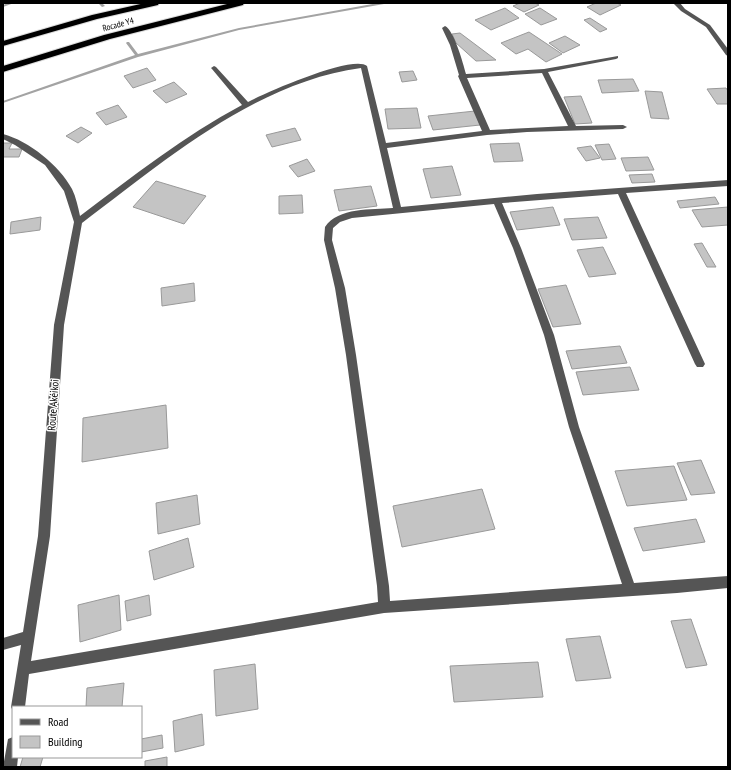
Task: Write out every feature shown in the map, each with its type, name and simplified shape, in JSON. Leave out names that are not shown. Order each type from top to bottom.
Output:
[{"type":"highway","name":"Rocade Y4","points":[[3,44],[95,17],[155,3]]},
{"type":"highway","name":"Rocade Y4","points":[[3,69],[108,37],[240,3]]},
{"type":"street","points":[[676,3],[683,10],[708,26],[728,54]]},
{"type":"street","points":[[445,28],[453,45],[462,76],[487,133]]},
{"type":"street","points":[[462,76],[544,71],[616,57]]},
{"type":"street","points":[[78,222],[163,157],[201,132],[267,94],[297,81],[344,68],[364,66],[398,210]]},
{"type":"street","points":[[214,68],[247,106]]},
{"type":"street","points":[[544,71],[573,128]]},
{"type":"street","points":[[384,146],[487,133],[573,128],[623,127]]},
{"type":"street","name":"Route Akéikoi","points":[[3,136],[18,142],[48,163],[68,190],[78,222],[59,325],[44,536],[18,706]]},
{"type":"street","points":[[384,607],[383,586],[351,355],[340,288],[328,240],[329,228],[337,220],[351,216],[398,210],[728,183]]},
{"type":"street","points":[[621,191],[700,364]]},
{"type":"street","points":[[497,201],[517,248],[549,335],[574,427],[610,526],[630,590]]},
{"type":"street","points":[[24,669],[384,607],[676,587],[728,582]]},
{"type":"street","points":[[3,644],[29,636]]},
{"type":"street","points":[[10,767],[12,752]]},
{"type":"building","points":[[520,3],[535,3],[539,5],[524,12],[513,6]]},
{"type":"building","points":[[596,3],[617,3],[621,5],[600,15],[587,7]]},
{"type":"building","points":[[505,8],[519,18],[491,30],[475,20]]},
{"type":"building","points":[[540,8],[557,19],[541,25],[525,14]]},
{"type":"building","points":[[590,18],[607,29],[600,32],[584,20]]},
{"type":"building","points":[[529,32],[562,54],[546,62],[528,49],[516,54],[501,43]]},
{"type":"building","points":[[460,33],[496,60],[476,61],[456,43],[452,34]]},
{"type":"building","points":[[565,36],[580,45],[563,53],[549,43]]},
{"type":"building","points":[[147,68],[156,80],[133,88],[124,76]]},
{"type":"building","points":[[413,71],[417,80],[402,82],[399,72]]},
{"type":"building","points":[[633,79],[639,91],[602,93],[598,80]]},
{"type":"building","points":[[174,82],[187,94],[166,103],[153,91]]},
{"type":"building","points":[[726,88],[728,91],[728,104],[717,104],[707,89]]},
{"type":"building","points":[[645,91],[662,92],[669,119],[651,118]]},
{"type":"building","points":[[581,96],[592,123],[575,124],[564,97]]},
{"type":"building","points":[[118,105],[127,117],[106,125],[96,113]]},
{"type":"building","points":[[417,108],[421,128],[388,129],[385,109]]},
{"type":"building","points":[[475,111],[480,125],[433,130],[428,116]]},
{"type":"building","points":[[81,127],[92,133],[78,143],[66,136]]},
{"type":"building","points":[[295,128],[301,140],[272,147],[266,135]]},
{"type":"building","points":[[3,143],[12,143],[9,149],[22,149],[19,157],[3,157]]},
{"type":"building","points":[[519,143],[523,161],[494,162],[490,144]]},
{"type":"building","points":[[609,144],[616,159],[602,160],[595,145]]},
{"type":"building","points":[[591,146],[600,158],[586,161],[577,148]]},
{"type":"building","points":[[648,157],[654,170],[626,171],[621,158]]},
{"type":"building","points":[[307,159],[315,171],[298,177],[289,166]]},
{"type":"building","points":[[452,166],[461,195],[431,198],[423,169]]},
{"type":"building","points":[[652,174],[655,182],[632,183],[629,175]]},
{"type":"building","points":[[156,181],[206,196],[184,224],[133,207]]},
{"type":"building","points":[[371,186],[377,206],[339,211],[334,190]]},
{"type":"building","points":[[302,195],[303,213],[279,214],[279,196]]},
{"type":"building","points":[[715,197],[719,204],[680,208],[677,201]]},
{"type":"building","points":[[553,207],[560,225],[517,230],[510,212]]},
{"type":"building","points":[[728,207],[728,225],[702,227],[692,210]]},
{"type":"building","points":[[41,217],[40,230],[10,234],[11,222]]},
{"type":"building","points":[[598,217],[607,238],[572,240],[564,219]]},
{"type":"building","points":[[702,243],[716,267],[707,267],[694,244]]},
{"type":"building","points":[[603,247],[616,274],[589,277],[577,250]]},
{"type":"building","points":[[194,283],[195,301],[162,306],[161,288]]},
{"type":"building","points":[[566,285],[581,324],[553,327],[538,289]]},
{"type":"building","points":[[620,346],[627,363],[572,369],[566,351]]},
{"type":"building","points":[[630,367],[639,390],[583,395],[576,372]]},
{"type":"building","points":[[166,405],[168,448],[82,462],[83,418]]},
{"type":"building","points":[[701,460],[715,493],[691,495],[677,463]]},
{"type":"building","points":[[674,466],[687,500],[627,506],[615,471]]},
{"type":"building","points":[[482,489],[495,529],[402,547],[393,506]]},
{"type":"building","points":[[197,495],[200,524],[158,534],[156,503]]},
{"type":"building","points":[[696,519],[705,542],[643,551],[634,528]]},
{"type":"building","points":[[188,538],[194,567],[154,580],[149,551]]},
{"type":"building","points":[[119,595],[121,630],[80,642],[78,605]]},
{"type":"building","points":[[149,595],[151,615],[127,621],[125,601]]},
{"type":"building","points":[[691,619],[707,665],[686,668],[671,621]]},
{"type":"building","points":[[600,636],[611,678],[576,681],[566,639]]},
{"type":"building","points":[[538,662],[543,697],[454,702],[450,666]]},
{"type":"building","points":[[255,664],[258,709],[216,716],[214,670]]},
{"type":"building","points":[[124,683],[122,706],[86,706],[87,688]]},
{"type":"building","points":[[202,714],[204,745],[175,752],[173,721]]},
{"type":"building","points":[[162,735],[163,748],[142,752],[142,739]]},
{"type":"building","points":[[167,757],[167,767],[145,767],[145,761]]},
{"type":"building","points":[[23,758],[43,758],[40,767],[20,767]]},
{"type":"waterway","points":[[3,6],[12,3]]},
{"type":"waterway","points":[[100,3],[103,6]]},
{"type":"waterway","points":[[137,56],[239,29],[384,3]]},
{"type":"waterway","points":[[128,43],[137,56]]},
{"type":"waterway","points":[[3,102],[137,56]]}]
